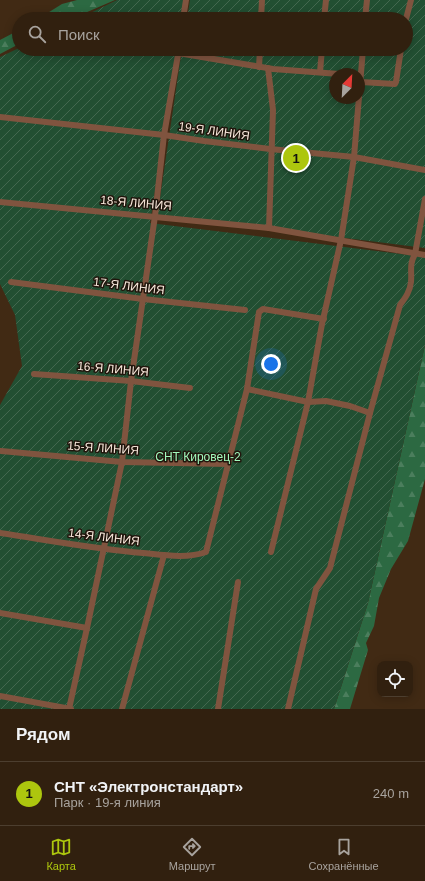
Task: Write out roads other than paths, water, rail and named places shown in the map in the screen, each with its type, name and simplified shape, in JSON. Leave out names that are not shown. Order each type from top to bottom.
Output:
[{"type":"street","points":[[184,12],[186,0]]},
{"type":"street","points":[[261,12],[262,0]]},
{"type":"street","points":[[325,12],[326,0]]},
{"type":"street","points":[[366,12],[367,0]]},
{"type":"street","points":[[408,12],[411,0]]},
{"type":"street","points":[[0,696],[70,709],[122,462],[131,381],[155,216],[164,135],[177,56]]},
{"type":"street","points":[[203,56],[259,67],[329,73]]},
{"type":"street","points":[[259,67],[260,56]]},
{"type":"street","points":[[320,72],[321,56]]},
{"type":"street","points":[[361,68],[362,56]]},
{"type":"street","points":[[365,80],[395,84],[400,56]]},
{"type":"street","points":[[268,68],[273,110],[269,228]]},
{"type":"street","points":[[271,552],[308,402],[341,240],[354,157],[358,104]]},
{"type":"street","name":"19-Я ЛИНИЯ","points":[[0,118],[164,135],[204,142],[354,157],[425,170]]},
{"type":"street","points":[[288,709],[316,589],[330,568],[370,413],[400,305],[407,295],[411,284],[410,262],[414,254],[425,199]]},
{"type":"street","name":"18-Я ЛИНИЯ","points":[[0,202],[269,228],[425,255]]},
{"type":"street","name":"17-Я ЛИНИЯ","points":[[11,282],[143,299],[246,310]]},
{"type":"street","points":[[228,464],[247,389],[259,312],[263,309],[324,319]]},
{"type":"street","name":"16-Я ЛИНИЯ","points":[[34,374],[131,381],[190,388]]},
{"type":"street","points":[[247,389],[308,402],[326,401],[350,406],[370,413]]},
{"type":"street","name":"15-Я ЛИНИЯ","points":[[1,451],[122,462],[228,464]]},
{"type":"street","name":"14-Я ЛИНИЯ","points":[[0,533],[103,550],[198,556],[206,552],[228,464]]},
{"type":"street","points":[[122,709],[164,555]]},
{"type":"street","points":[[218,709],[238,582]]},
{"type":"street","points":[[0,613],[87,628]]},
{"type":"place","name":"СНТ «Электронстандарт»","points":[[296,158]]},
{"type":"park label","name":"СНТ Кировец-2","points":[[198,457]]}]
